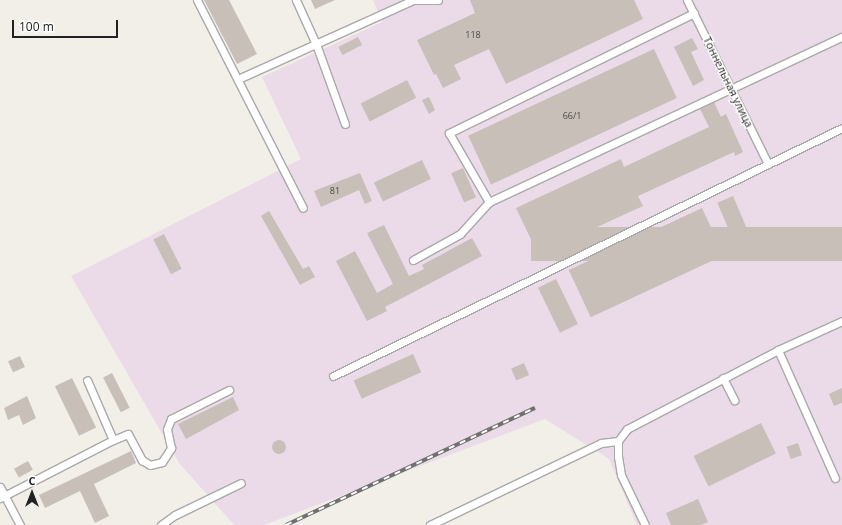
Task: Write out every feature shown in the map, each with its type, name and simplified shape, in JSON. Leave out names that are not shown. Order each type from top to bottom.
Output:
[{"type":"street","points":[[197,0],[303,208]]},
{"type":"street","points":[[296,0],[316,44],[345,124]]},
{"type":"street","points":[[238,80],[412,0]]},
{"type":"street","points":[[416,0],[438,0]]},
{"type":"street","name":"Тоннельная улица","points":[[687,0],[768,164]]},
{"type":"street","points":[[489,202],[449,133],[694,13]]},
{"type":"street","points":[[413,260],[460,234],[489,202],[842,37]]},
{"type":"street","points":[[333,376],[842,128]]},
{"type":"street","points":[[645,525],[621,475],[618,441],[627,428],[778,350],[842,321]]},
{"type":"street","points":[[778,350],[835,478]]},
{"type":"street","points":[[723,378],[734,400]]},
{"type":"street","points":[[87,380],[113,440]]},
{"type":"street","points":[[2,498],[113,440],[128,434],[142,460],[150,465],[162,462],[171,448],[168,429],[171,419],[229,390]]},
{"type":"street","points":[[430,525],[601,443],[618,441]]},
{"type":"street","points":[[161,525],[175,515],[241,483]]},
{"type":"street","points":[[0,487],[2,498],[20,525]]},
{"type":"shaded area","points":[[373,0],[842,0],[842,525],[637,525],[609,459],[545,419],[264,525],[234,525],[179,463],[71,276],[301,159],[262,77],[382,22]]},
{"type":"building","points":[[204,0],[229,0],[257,54],[237,64]]},
{"type":"building","points":[[311,0],[335,0],[315,9]]},
{"type":"building","points":[[470,0],[634,0],[643,19],[506,84],[489,49],[454,65],[461,79],[443,88],[436,74],[434,75],[417,40],[475,13]]},
{"type":"building","points":[[358,37],[362,45],[342,55],[338,47]]},
{"type":"building","points":[[692,38],[698,49],[691,52],[704,80],[693,86],[674,47]]},
{"type":"building","points":[[654,49],[677,98],[491,185],[468,136]]},
{"type":"building","points":[[407,80],[416,98],[370,121],[361,104]]},
{"type":"building","points":[[429,97],[435,110],[429,114],[422,100]]},
{"type":"building","points":[[714,102],[721,117],[726,114],[743,152],[735,156],[734,152],[638,196],[643,206],[538,254],[516,208],[621,159],[624,167],[709,127],[700,109]]},
{"type":"building","points":[[422,160],[431,179],[383,201],[374,182]]},
{"type":"building","points":[[463,168],[476,197],[464,203],[451,173]]},
{"type":"building","points":[[360,173],[372,201],[365,204],[359,190],[321,207],[314,191]]},
{"type":"building","points":[[733,196],[751,238],[735,245],[717,203]]},
{"type":"building","points":[[702,208],[724,255],[591,317],[569,270]]},
{"type":"building","points":[[269,211],[303,269],[309,266],[315,277],[300,285],[261,216]]},
{"type":"building","points":[[384,225],[409,276],[424,269],[422,265],[472,238],[482,256],[385,307],[387,311],[367,321],[336,261],[355,251],[377,293],[393,284],[367,233]]},
{"type":"building","points":[[531,227],[842,227],[842,261],[531,261]]},
{"type":"building","points":[[164,234],[182,269],[171,274],[153,239]]},
{"type":"building","points":[[556,279],[578,324],[560,333],[538,288]]},
{"type":"building","points":[[413,354],[421,372],[362,399],[354,380]]},
{"type":"building","points":[[20,356],[25,367],[13,372],[8,361]]},
{"type":"building","points":[[524,363],[529,375],[516,380],[511,368]]},
{"type":"building","points":[[112,373],[130,408],[121,412],[103,378]]},
{"type":"building","points":[[72,378],[96,427],[79,436],[55,386]]},
{"type":"building","points":[[842,388],[842,403],[834,406],[829,394]]},
{"type":"building","points":[[27,396],[36,418],[23,425],[19,415],[8,420],[4,408]]},
{"type":"building","points":[[233,397],[239,410],[186,439],[178,424]]},
{"type":"building","points":[[761,423],[776,454],[708,486],[694,456]]},
{"type":"building","points":[[276,440],[282,440],[286,444],[286,450],[282,454],[276,454],[272,450],[272,444]]},
{"type":"building","points":[[798,443],[802,455],[791,459],[787,447]]},
{"type":"building","points":[[131,451],[136,463],[94,484],[109,516],[95,523],[80,491],[45,508],[39,495]]},
{"type":"building","points":[[28,461],[33,470],[19,478],[14,469]]},
{"type":"building","points":[[698,499],[708,522],[701,525],[671,525],[666,513]]},
{"type":"railway","points":[[286,525],[535,408]]}]
